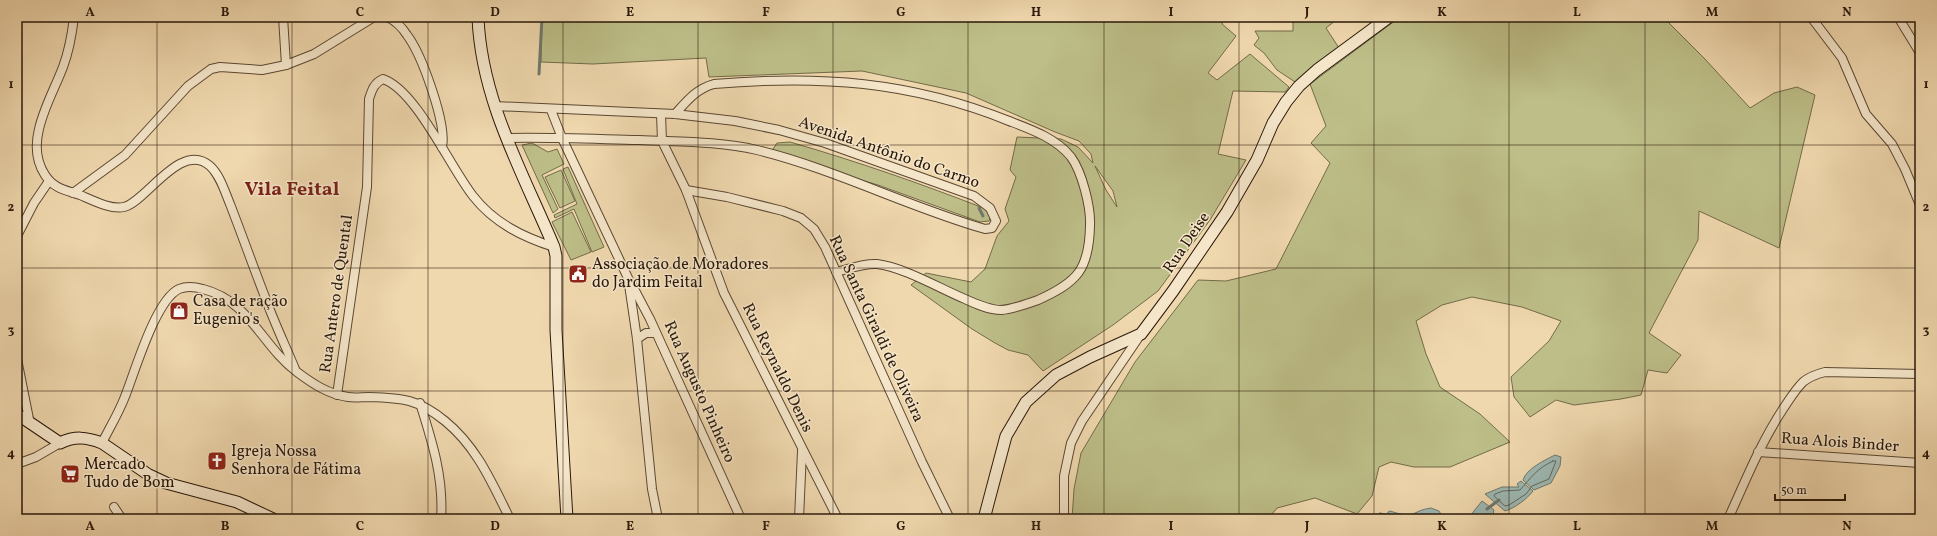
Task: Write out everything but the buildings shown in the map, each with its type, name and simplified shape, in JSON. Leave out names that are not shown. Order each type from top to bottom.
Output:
[{"type":"street","points":[[74,17],[63,66],[42,118],[38,133],[36,152],[49,181],[58,189],[110,205],[125,207],[180,164],[195,161],[204,163],[210,167],[222,185],[251,256],[280,336],[297,372]]},
{"type":"street","points":[[283,17],[286,65]]},
{"type":"street","points":[[73,193],[125,155],[188,86],[210,69],[220,67],[262,70],[286,65],[314,54],[374,17]]},
{"type":"street","points":[[387,17],[400,26],[408,35],[422,64],[441,122],[444,139],[442,147],[473,196],[495,219],[506,227],[554,247]]},
{"type":"street","points":[[478,17],[478,37],[494,106],[506,138],[554,247],[557,264],[556,330],[567,519]]},
{"type":"street","name":"Rua Deise","points":[[1064,519],[1064,476],[1071,443],[1082,421],[1141,334],[1174,291],[1227,212],[1257,160],[1272,123],[1299,86],[1317,70],[1389,17]]},
{"type":"street","points":[[1811,17],[1842,58],[1866,114],[1892,144],[1905,169],[1920,205]]},
{"type":"street","points":[[1898,17],[1920,53]]},
{"type":"street","name":"Rua Antero de Quental","points":[[337,395],[367,187],[369,99],[373,87],[378,81],[383,79],[393,82],[400,89],[442,147]]},
{"type":"street","points":[[676,114],[696,92],[704,87],[714,84],[806,80],[863,83],[938,96],[985,111],[1034,131],[1054,142],[1071,157],[1090,208],[1089,253],[1084,267],[1072,280],[1038,300],[1017,307],[1000,310],[983,306],[904,271],[886,266],[868,265],[836,272]]},
{"type":"street","name":"Avenida Antônio do Carmo","points":[[494,106],[551,110],[676,114],[735,120],[779,130],[825,142],[974,196],[990,208],[996,221],[992,228],[985,229],[827,170],[757,150],[730,145],[662,141],[506,138]]},
{"type":"street","points":[[551,110],[562,138],[628,278],[637,339],[652,488],[658,519]]},
{"type":"street","name":"Rua Reynaldo Denis","points":[[661,114],[662,141],[686,190],[724,293],[838,519]]},
{"type":"street","points":[[17,236],[34,203],[49,181]]},
{"type":"street","name":"Rua Santa Giraldi de Oliveira","points":[[686,190],[734,199],[783,211],[801,218],[814,229],[825,247],[950,519]]},
{"type":"street","name":"Rua Augusto Pinheiro","points":[[628,278],[639,296],[741,519]]},
{"type":"street","points":[[102,443],[124,400],[151,330],[169,297],[180,288],[200,288],[216,292],[230,300],[244,312],[277,354],[297,372],[323,391],[349,398],[408,400],[420,403],[446,421],[464,438],[476,454],[510,519]]},
{"type":"street","points":[[637,339],[646,333],[656,333]]},
{"type":"street","points":[[984,519],[1006,436],[1026,402],[1056,375],[1090,357],[1141,334]]},
{"type":"street","points":[[17,358],[30,424]]},
{"type":"street","points":[[1728,519],[1758,452],[1794,393],[1803,383],[1813,376],[1825,372],[1835,371],[1920,374]]},
{"type":"street","points":[[420,403],[435,451],[440,476],[442,503],[441,519]]},
{"type":"street","points":[[17,414],[60,443]]},
{"type":"street","points":[[17,464],[36,457],[60,443],[70,439],[84,437],[102,443],[149,475],[166,483],[237,502],[273,519]]},
{"type":"street","points":[[799,519],[802,450]]},
{"type":"street","name":"Rua Alois Binder","points":[[1758,452],[1920,463]]},
{"type":"street","points":[[114,507],[122,519]]},
{"type":"green space","points":[[542,17],[1225,17],[1222,24],[1236,36],[1208,73],[1217,80],[1250,54],[1289,87],[1285,92],[1233,91],[1218,154],[1246,160],[1210,220],[1158,291],[1113,325],[1043,371],[1028,355],[1008,350],[995,343],[972,329],[911,285],[926,273],[971,282],[985,269],[997,236],[1009,221],[1005,209],[1016,177],[1010,170],[1017,137],[1061,139],[1078,147],[1093,163],[1091,154],[1079,141],[966,93],[862,71],[709,77],[706,58],[593,64],[541,62]],"holes":[[[1095,166],[1113,191],[1117,207],[1106,190]]]},
{"type":"green space","points":[[1293,17],[1340,17],[1326,28],[1339,48],[1295,82],[1277,70],[1264,53],[1254,45],[1259,38],[1255,31],[1293,31]]},
{"type":"green space","points":[[1400,17],[1663,17],[1704,58],[1750,108],[1774,93],[1797,87],[1815,95],[1779,248],[1699,211],[1698,240],[1649,333],[1681,355],[1667,373],[1648,370],[1641,395],[1574,405],[1556,400],[1530,417],[1514,397],[1511,377],[1549,341],[1561,321],[1522,307],[1472,297],[1442,305],[1416,321],[1426,354],[1440,387],[1480,414],[1510,442],[1450,467],[1414,467],[1391,462],[1379,467],[1372,496],[1357,514],[1315,498],[1277,508],[1268,519],[1072,519],[1074,489],[1081,453],[1135,362],[1198,280],[1226,281],[1276,269],[1330,163],[1311,143],[1326,126],[1310,84]]},
{"type":"green space","points":[[790,142],[913,182],[986,209],[992,213],[989,221],[980,222],[878,185],[782,157],[773,149],[777,143]]},
{"type":"green space","points":[[532,143],[548,152],[557,149],[564,164],[542,175],[558,209],[553,213],[522,145]]},
{"type":"green space","points":[[568,167],[604,247],[592,252],[574,209],[555,218],[554,215],[577,204],[563,169]]},
{"type":"green space","points":[[561,170],[575,201],[560,208],[545,177]]},
{"type":"green space","points":[[572,212],[591,252],[571,260],[552,222]]},
{"type":"water","points":[[1555,455],[1561,457],[1560,466],[1551,483],[1534,490],[1523,480],[1525,476],[1536,465]]},
{"type":"water","points":[[1521,481],[1533,491],[1528,497],[1513,508],[1505,511],[1485,494],[1502,487],[1519,487],[1517,484]]},
{"type":"water","points":[[1482,501],[1494,510],[1492,519],[1458,519],[1470,516]]},
{"type":"water","points":[[1431,508],[1439,511],[1444,519],[1387,519],[1388,512],[1390,511],[1409,515]]},
{"type":"waterway","points":[[539,74],[542,17]]},
{"type":"waterway","points":[[979,208],[983,216]]},
{"type":"waterway","points":[[1487,509],[1499,500]]},
{"type":"waterway","points":[[1380,514],[1390,516]]},
{"type":"place","name":"Associação de Moradores do Jardim Feital","points":[[578,274]]},
{"type":"place","name":"Casa de ração Eugenio's","points":[[179,311]]},
{"type":"place","name":"Igreja Nossa Senhora de Fátima","points":[[217,461]]},
{"type":"place","name":"Mercado Tudo de Bom","points":[[70,474]]},
{"type":"district","name":"Vila Feital","points":[[292,190]]}]
